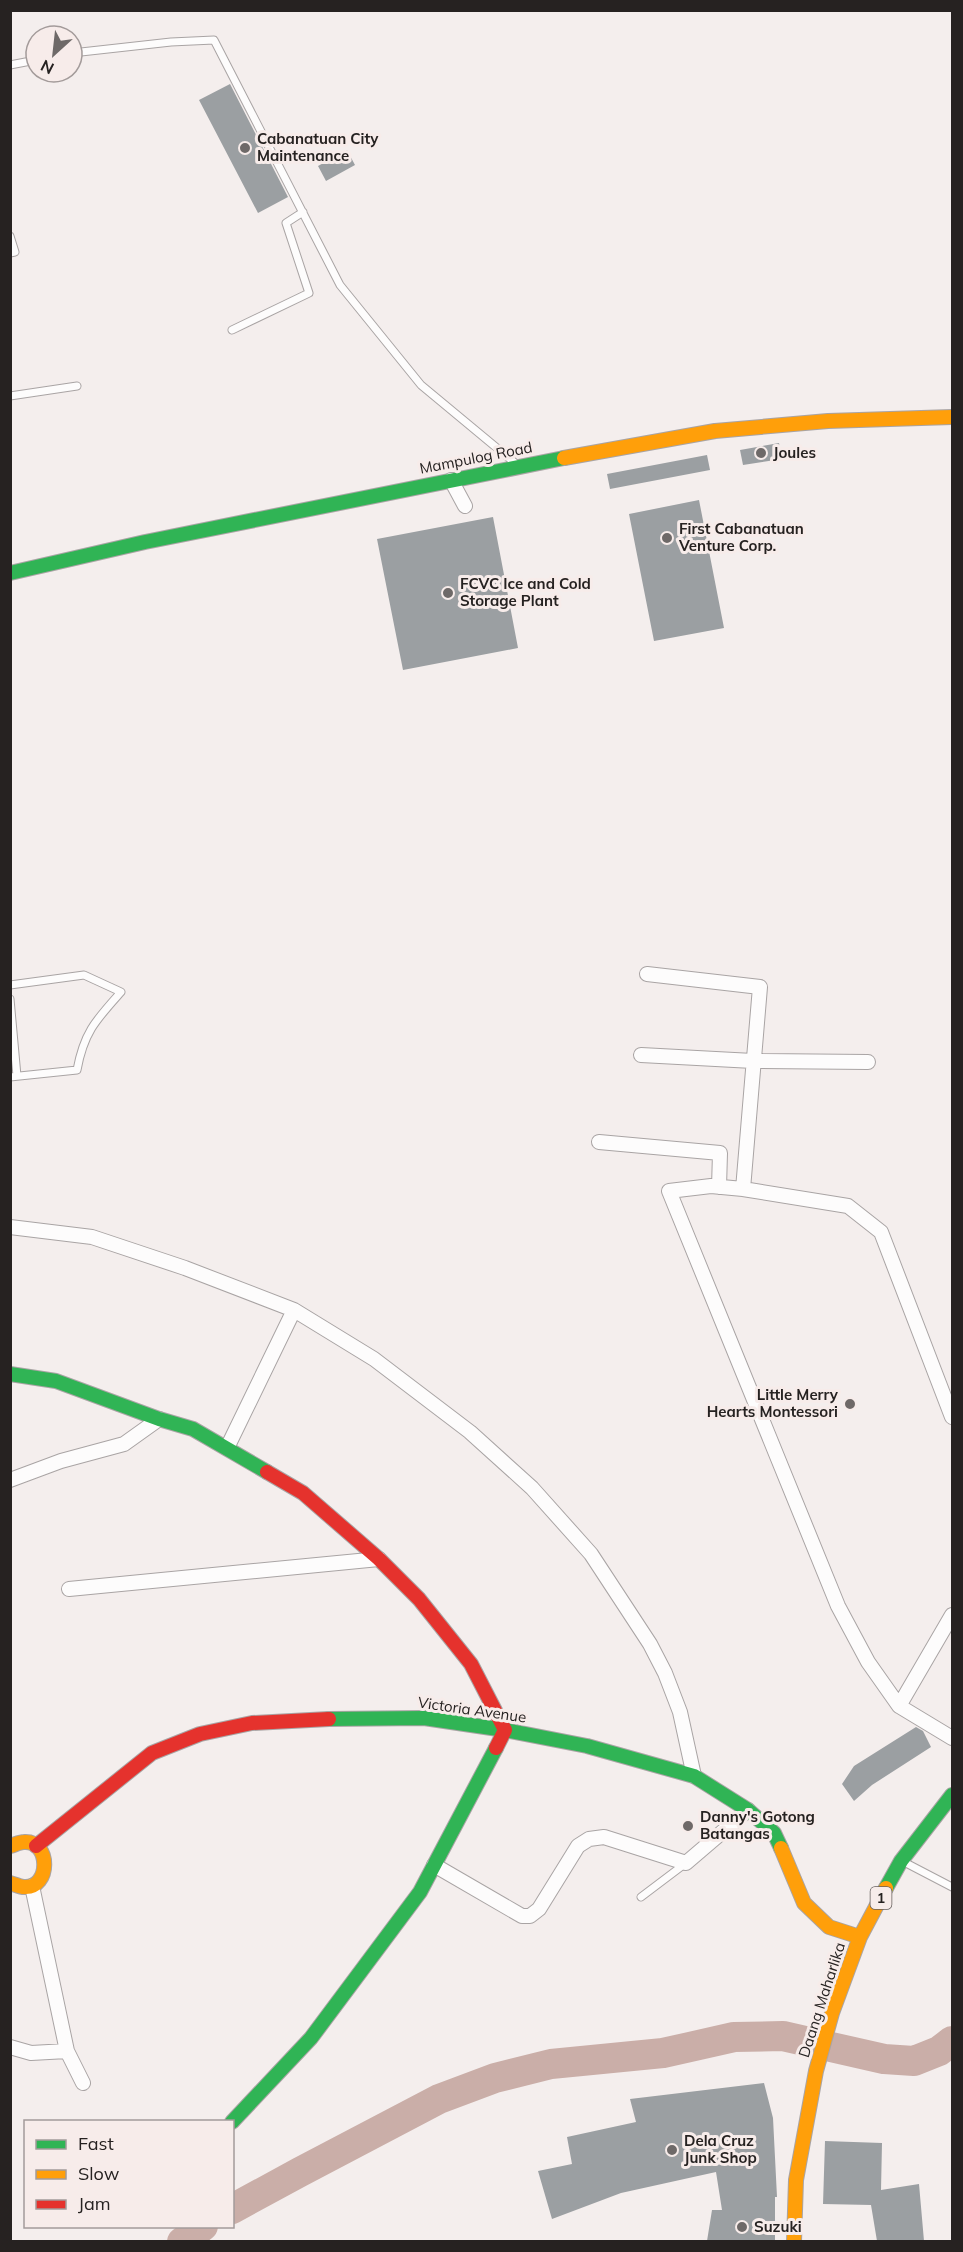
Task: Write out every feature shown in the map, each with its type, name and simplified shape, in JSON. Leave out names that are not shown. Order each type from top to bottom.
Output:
[{"type":"main road","name":"Mampulog Road","points":[[10,573],[145,542],[519,466],[715,431],[828,421],[952,417]]},
{"type":"main road","points":[[10,1374],[56,1381],[159,1419],[193,1429],[303,1493],[379,1559],[419,1599],[471,1664],[505,1730],[420,1892],[311,2038],[234,2120]]},
{"type":"main road","name":"Victoria Avenue","points":[[36,1846],[152,1753],[200,1734],[252,1723],[424,1718],[505,1730],[587,1746],[694,1776],[748,1810],[774,1833],[804,1903],[829,1927],[860,1938]]},
{"type":"main road","name":"Daang Maharlika","points":[[794,2241],[795,2180],[816,2071],[832,2013],[860,1938],[901,1861],[952,1795]]},
{"type":"main road","points":[[10,1846],[21,1842],[36,1846],[46,1864],[42,1877],[32,1886],[16,1886],[10,1883]]},
{"type":"street","points":[[451,480],[465,506]]},
{"type":"street","points":[[647,974],[760,987],[743,1189]]},
{"type":"street","points":[[641,1055],[753,1061],[868,1062]]},
{"type":"street","points":[[599,1142],[720,1153],[719,1187]]},
{"type":"street","points":[[952,1417],[881,1232],[848,1206],[743,1189],[719,1187],[669,1191],[838,1606],[868,1662],[899,1706],[952,1738]]},
{"type":"street","points":[[10,1227],[92,1237],[185,1268],[294,1310],[374,1359],[470,1432],[532,1488],[591,1554],[650,1644],[665,1673],[680,1712],[694,1776]]},
{"type":"street","points":[[227,1448],[294,1310]]},
{"type":"street","points":[[10,1480],[61,1461],[124,1444],[159,1419]]},
{"type":"street","points":[[69,1589],[379,1559]]},
{"type":"street","points":[[899,1706],[952,1615]]},
{"type":"street","points":[[434,1865],[522,1916],[530,1916],[539,1909],[578,1846],[589,1839],[604,1837],[686,1863],[748,1810]]},
{"type":"street","points":[[32,1886],[46,1961],[67,2051],[83,2083]]},
{"type":"street","points":[[10,2048],[31,2053],[67,2051]]},
{"type":"lane","points":[[84,52],[171,42],[214,40],[340,285],[421,386],[519,466]]},
{"type":"lane","points":[[232,330],[309,293],[286,222],[303,212]]},
{"type":"lane","points":[[10,236],[15,252],[10,253]]},
{"type":"lane","points":[[10,396],[77,386]]},
{"type":"lane","points":[[10,985],[84,975],[121,992],[98,1017],[82,1044],[77,1070],[14,1076],[10,999]]},
{"type":"lane","points":[[901,1861],[952,1887]]},
{"type":"lane","points":[[641,1897],[686,1863]]},
{"type":"building","name":"Cabanatuan City Maintenance","points":[[230,84],[288,197],[258,213],[199,100]]},
{"type":"building","points":[[347,150],[355,165],[326,181],[318,166]]},
{"type":"building","points":[[779,443],[782,459],[743,465],[740,450]]},
{"type":"building","points":[[707,455],[710,470],[610,489],[607,474]]},
{"type":"building","points":[[699,500],[724,628],[654,641],[629,514]]},
{"type":"building","name":"FCVC Ice and Cold Storage Plant","points":[[493,517],[518,648],[403,670],[377,539]]},
{"type":"building","points":[[916,1727],[923,1731],[931,1747],[872,1785],[854,1801],[842,1784],[854,1766]]},
{"type":"building","name":"Dela Cruz Junk Shop","points":[[764,2083],[773,2118],[777,2197],[775,2197],[775,2241],[707,2241],[712,2210],[722,2210],[716,2172],[621,2193],[552,2219],[538,2171],[572,2164],[567,2137],[636,2122],[630,2099]]},
{"type":"building","points":[[825,2141],[882,2143],[881,2190],[919,2184],[924,2241],[877,2241],[871,2205],[823,2204]]},
{"type":"waterway","points":[[234,2208],[439,2099],[495,2078],[551,2064],[663,2053],[734,2037],[783,2036],[884,2059],[914,2061],[939,2051],[952,2041]]},
{"type":"waterway","points":[[182,2242],[200,2228]]},
{"type":"traffic: fast","points":[[10,573],[145,542],[564,458]]},
{"type":"traffic: fast","points":[[10,1374],[56,1381],[159,1419],[193,1429],[267,1472]]},
{"type":"traffic: fast","points":[[329,1719],[424,1718],[505,1730],[587,1746],[694,1776],[748,1810],[774,1833],[781,1848]]},
{"type":"traffic: fast","points":[[234,2120],[311,2038],[420,1892],[496,1748]]},
{"type":"traffic: fast","points":[[886,1888],[901,1861],[952,1795]]},
{"type":"traffic: slow","points":[[564,458],[715,431],[828,421],[952,417]]},
{"type":"traffic: slow","points":[[10,1846],[22,1842],[33,1843],[39,1848],[44,1864],[43,1873],[33,1886],[22,1887],[10,1883]]},
{"type":"traffic: slow","points":[[781,1848],[804,1903],[829,1927],[860,1937]]},
{"type":"traffic: slow","points":[[794,2242],[796,2180],[816,2071],[832,2013],[860,1937],[886,1888]]},
{"type":"traffic: jam","points":[[267,1472],[303,1493],[379,1559],[419,1599],[471,1664],[505,1730],[496,1748]]},
{"type":"traffic: jam","points":[[36,1846],[152,1753],[200,1734],[252,1723],[329,1719]]},
{"type":"place","name":"Cabanatuan City Maintenance","points":[[245,148]]},
{"type":"place","name":"Joules","points":[[761,453]]},
{"type":"place","name":"First Cabanatuan Venture Corp.","points":[[667,538]]},
{"type":"place","name":"FCVC Ice and Cold Storage Plant","points":[[448,593]]},
{"type":"place","name":"Little Merry Hearts Montessori","points":[[850,1404]]},
{"type":"place","name":"Danny's Gotong Batangas","points":[[688,1826]]},
{"type":"place","name":"Dela Cruz Junk Shop","points":[[672,2150]]},
{"type":"place","name":"Suzuki","points":[[742,2227]]}]
